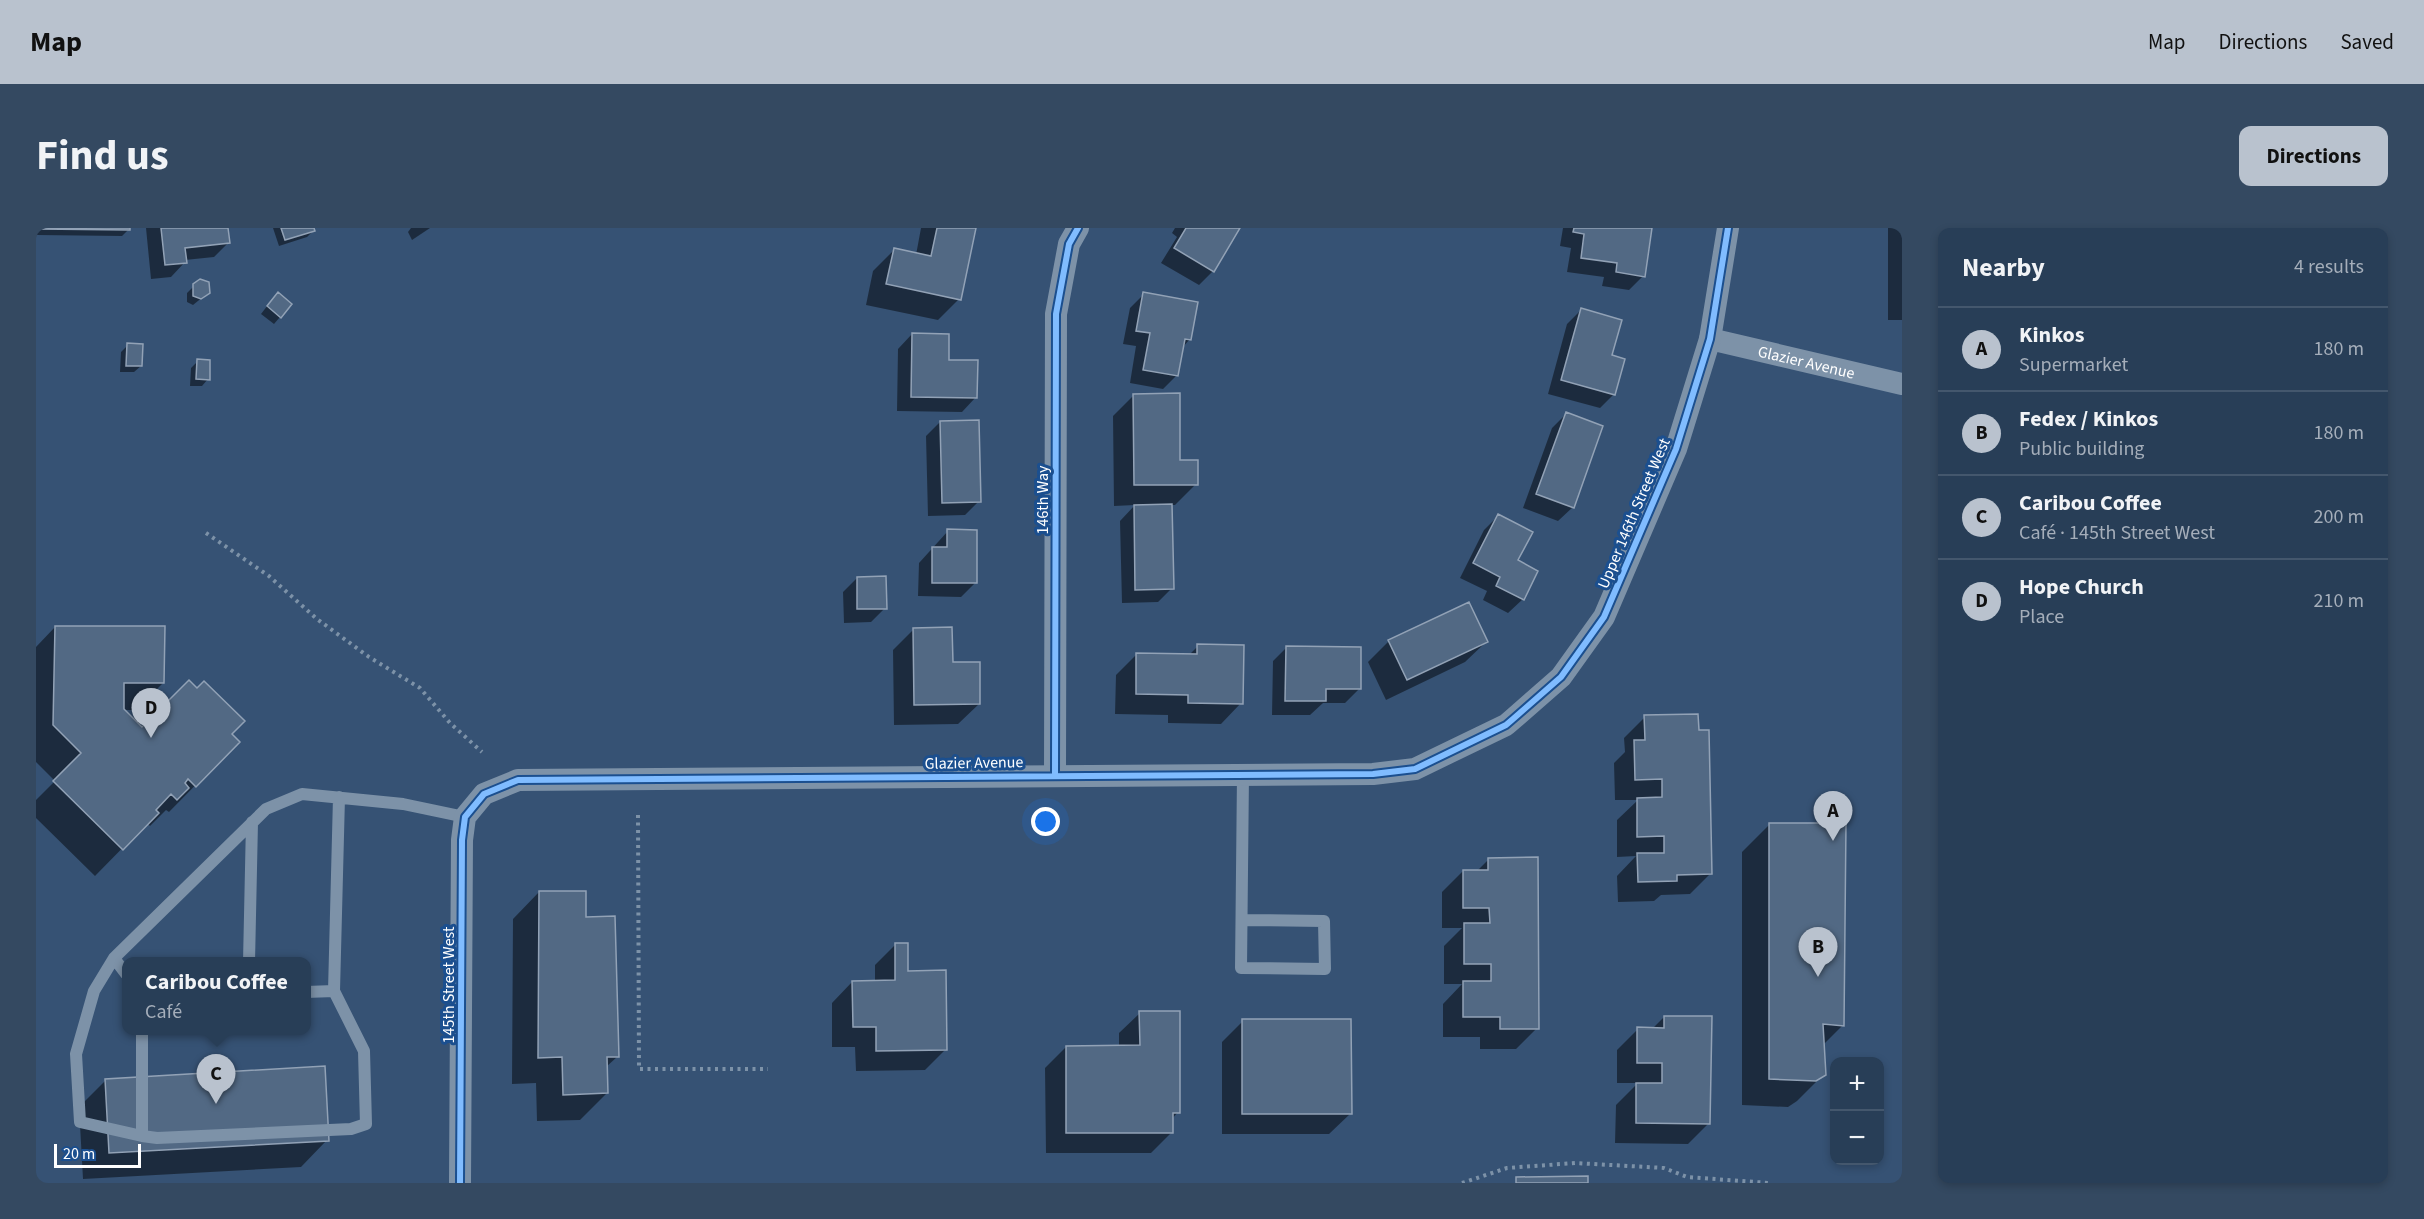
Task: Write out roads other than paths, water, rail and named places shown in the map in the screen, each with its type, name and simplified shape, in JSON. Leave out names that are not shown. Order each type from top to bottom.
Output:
[{"type":"street","name":"146th Way","points":[[1055,775],[1056,314],[1070,244],[1078,228]]},
{"type":"street","name":"Upper 146th Street West","points":[[1462,747],[1506,725],[1561,677],[1604,617],[1676,449],[1710,339],[1728,228]]},
{"type":"street","name":"Glazier Avenue","points":[[1710,339],[1902,384]]},
{"type":"street","name":"Glazier Avenue","points":[[465,818],[484,794],[518,780],[1373,774],[1415,769],[1462,747]]},
{"type":"street","name":"145th Street West","points":[[460,1183],[462,840],[465,818]]},
{"type":"lane","points":[[1242,920],[1324,921],[1324,969],[1241,968],[1243,774]]},
{"type":"lane","points":[[339,797],[334,991],[364,1051],[366,1124],[351,1130],[157,1138],[80,1122],[76,1054],[94,991],[114,958],[266,809],[302,794],[339,797],[403,804],[465,818]]},
{"type":"lane","points":[[249,957],[252,822]]},
{"type":"lane","points":[[114,958],[122,969]]},
{"type":"lane","points":[[311,992],[334,991]]},
{"type":"lane","points":[[142,1035],[142,1136]]},
{"type":"place","name":"Hope Church","points":[[151,738]]},
{"type":"place","name":"Kinkos","points":[[1833,841]]},
{"type":"place","name":"Fedex / Kinkos","points":[[1818,977]]},
{"type":"place","name":"Caribou Coffee","points":[[216,1104]]}]
